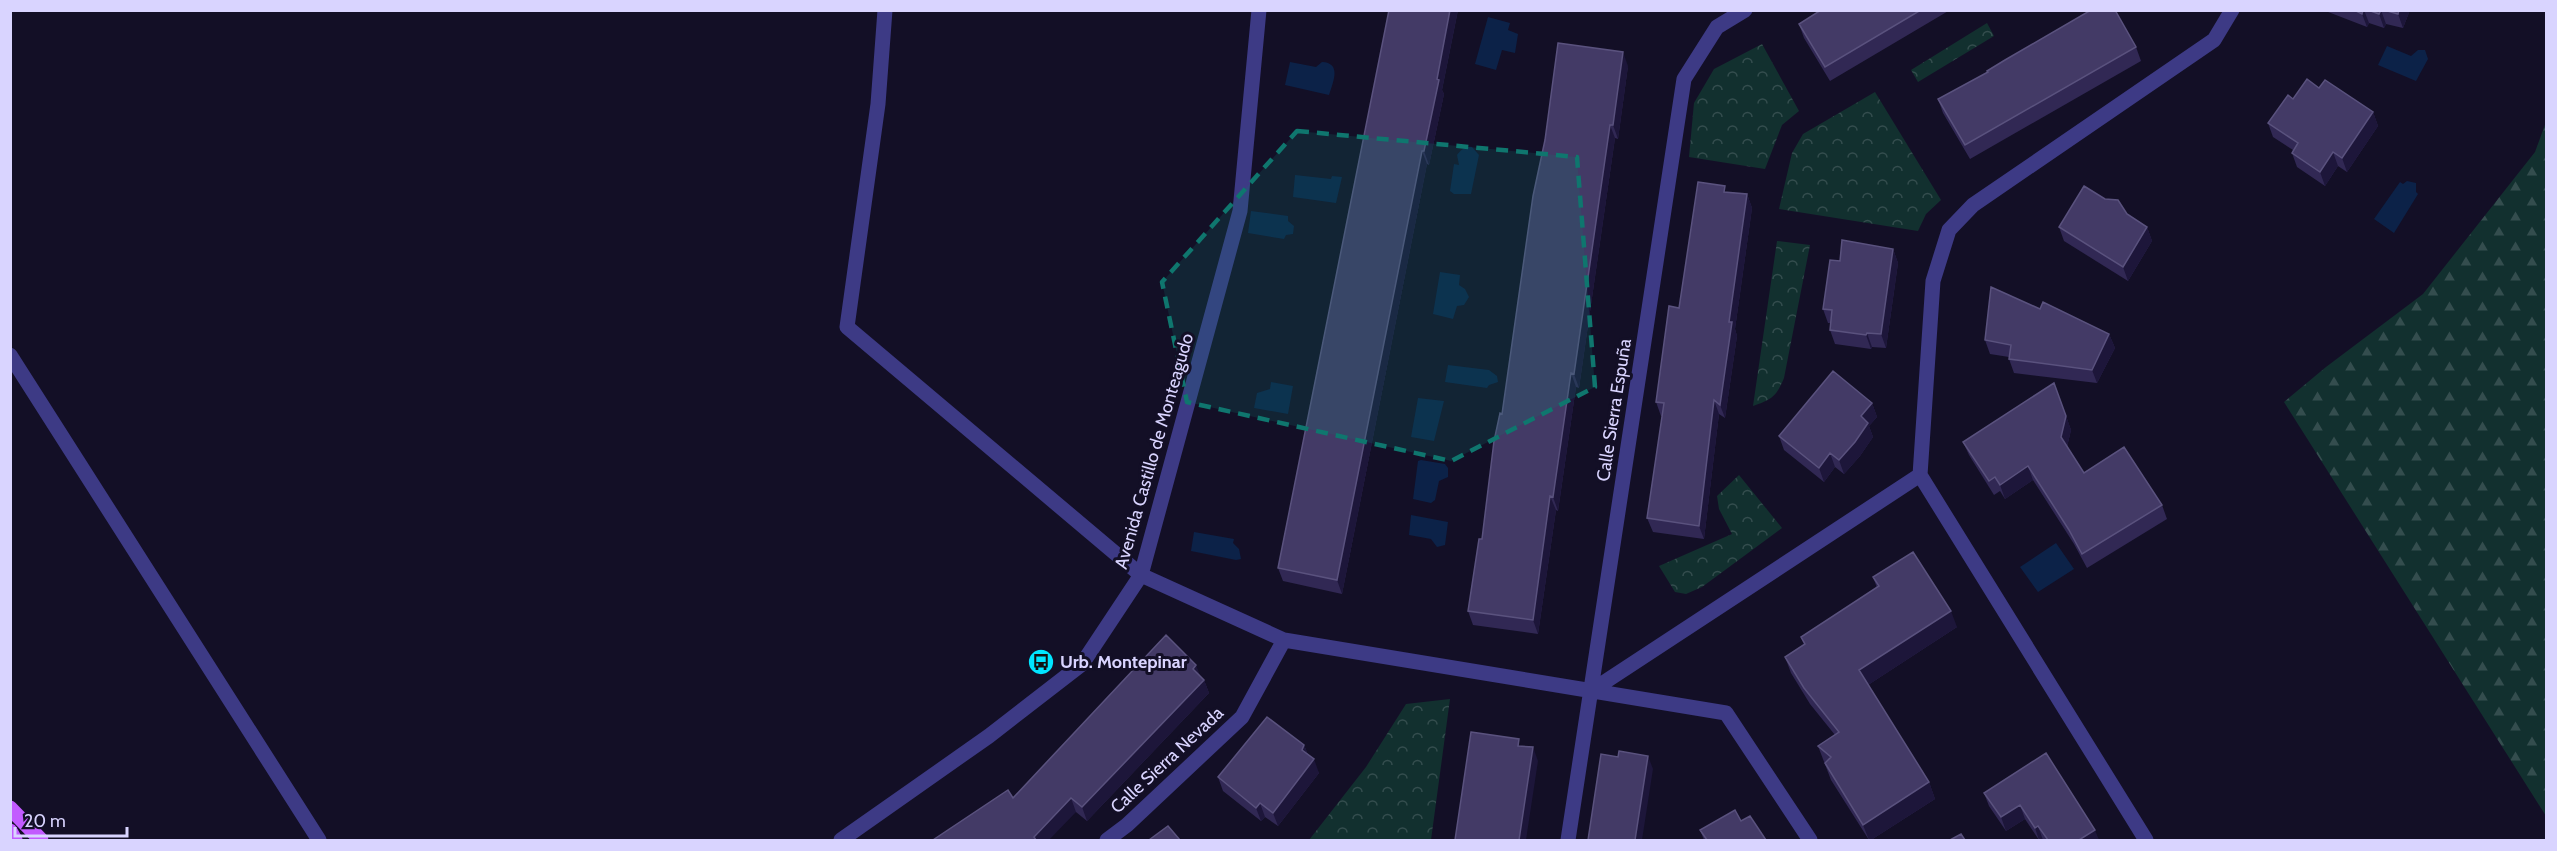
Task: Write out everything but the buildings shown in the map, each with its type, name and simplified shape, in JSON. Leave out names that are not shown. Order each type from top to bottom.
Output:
[{"type":"main road","points":[[10,808],[41,840]]},
{"type":"main road","points":[[10,831],[15,840]]},
{"type":"street","points":[[885,10],[878,104],[847,327],[1141,575],[1284,640],[1726,713],[1810,840]]},
{"type":"street","name":"Avenida Castillo de Monteagudo","points":[[841,840],[989,736],[1082,664],[1141,575],[1240,211],[1258,10]]},
{"type":"street","name":"Calle Sierra Espuña","points":[[1568,840],[1684,79],[1717,27],[1745,10]]},
{"type":"street","points":[[2146,840],[1920,475],[1933,281],[1949,230],[1973,205],[2214,40],[2232,10]]},
{"type":"street","points":[[10,355],[319,840]]},
{"type":"street","points":[[1592,691],[1920,475]]},
{"type":"street","name":"Calle Sierra Nevada","points":[[1107,840],[1127,825],[1242,717],[1284,640]]},
{"type":"highlighted area","points":[[1297,131],[1577,157],[1595,387],[1451,461],[1187,402],[1162,282]]},
{"type":"green space","points":[[1987,23],[1994,36],[1918,82],[1911,70]]},
{"type":"green space","points":[[1762,44],[1799,111],[1782,125],[1765,169],[1689,157],[1694,103],[1714,69]]},
{"type":"green space","points":[[1875,92],[1941,200],[1926,214],[1918,231],[1779,209],[1792,153],[1803,134]]},
{"type":"green space","points":[[2546,122],[2546,816],[2284,402],[2326,367],[2423,294],[2535,152]]},
{"type":"green space","points":[[1777,241],[1810,245],[1784,378],[1773,396],[1753,406]]},
{"type":"green space","points":[[1739,475],[1782,528],[1702,587],[1686,594],[1675,592],[1659,566],[1732,534],[1719,509],[1717,496]]},
{"type":"green space","points":[[1450,699],[1431,840],[1309,840],[1366,767],[1406,704]]},
{"type":"water","points":[[1488,17],[1510,23],[1508,30],[1518,34],[1515,53],[1502,50],[1496,70],[1475,64]]},
{"type":"water","points":[[2387,46],[2411,56],[2418,50],[2425,50],[2428,59],[2416,81],[2378,65]]},
{"type":"water","points":[[1290,62],[1316,67],[1322,62],[1332,66],[1334,74],[1329,95],[1285,85]]},
{"type":"water","points":[[1472,147],[1479,155],[1471,194],[1454,194],[1450,191],[1454,164],[1459,165],[1457,155],[1463,149]]},
{"type":"water","points":[[1295,175],[1331,179],[1332,176],[1342,177],[1336,203],[1293,197]]},
{"type":"water","points":[[2407,181],[2416,183],[2418,194],[2394,233],[2374,219],[2400,182],[2403,184]]},
{"type":"water","points":[[1251,211],[1288,216],[1288,221],[1294,226],[1293,234],[1286,235],[1284,239],[1248,233]]},
{"type":"water","points":[[1440,272],[1460,275],[1459,285],[1465,289],[1469,297],[1464,305],[1457,306],[1453,319],[1433,314]]},
{"type":"water","points":[[1448,365],[1489,370],[1497,376],[1498,382],[1487,388],[1445,382]]},
{"type":"water","points":[[1271,382],[1293,386],[1288,414],[1254,408],[1257,393],[1270,389]]},
{"type":"water","points":[[1418,398],[1444,401],[1434,441],[1411,437]]},
{"type":"water","points":[[1418,461],[1445,464],[1448,468],[1448,477],[1439,481],[1435,500],[1431,503],[1413,499]]},
{"type":"water","points":[[1411,515],[1448,522],[1445,545],[1437,547],[1431,539],[1409,535]]},
{"type":"water","points":[[1194,532],[1234,539],[1233,543],[1239,549],[1241,559],[1191,551]]},
{"type":"water","points":[[2056,543],[2074,569],[2038,592],[2020,567]]},
{"type":"place","name":"Urb. Montepinar","points":[[1041,662]]}]
